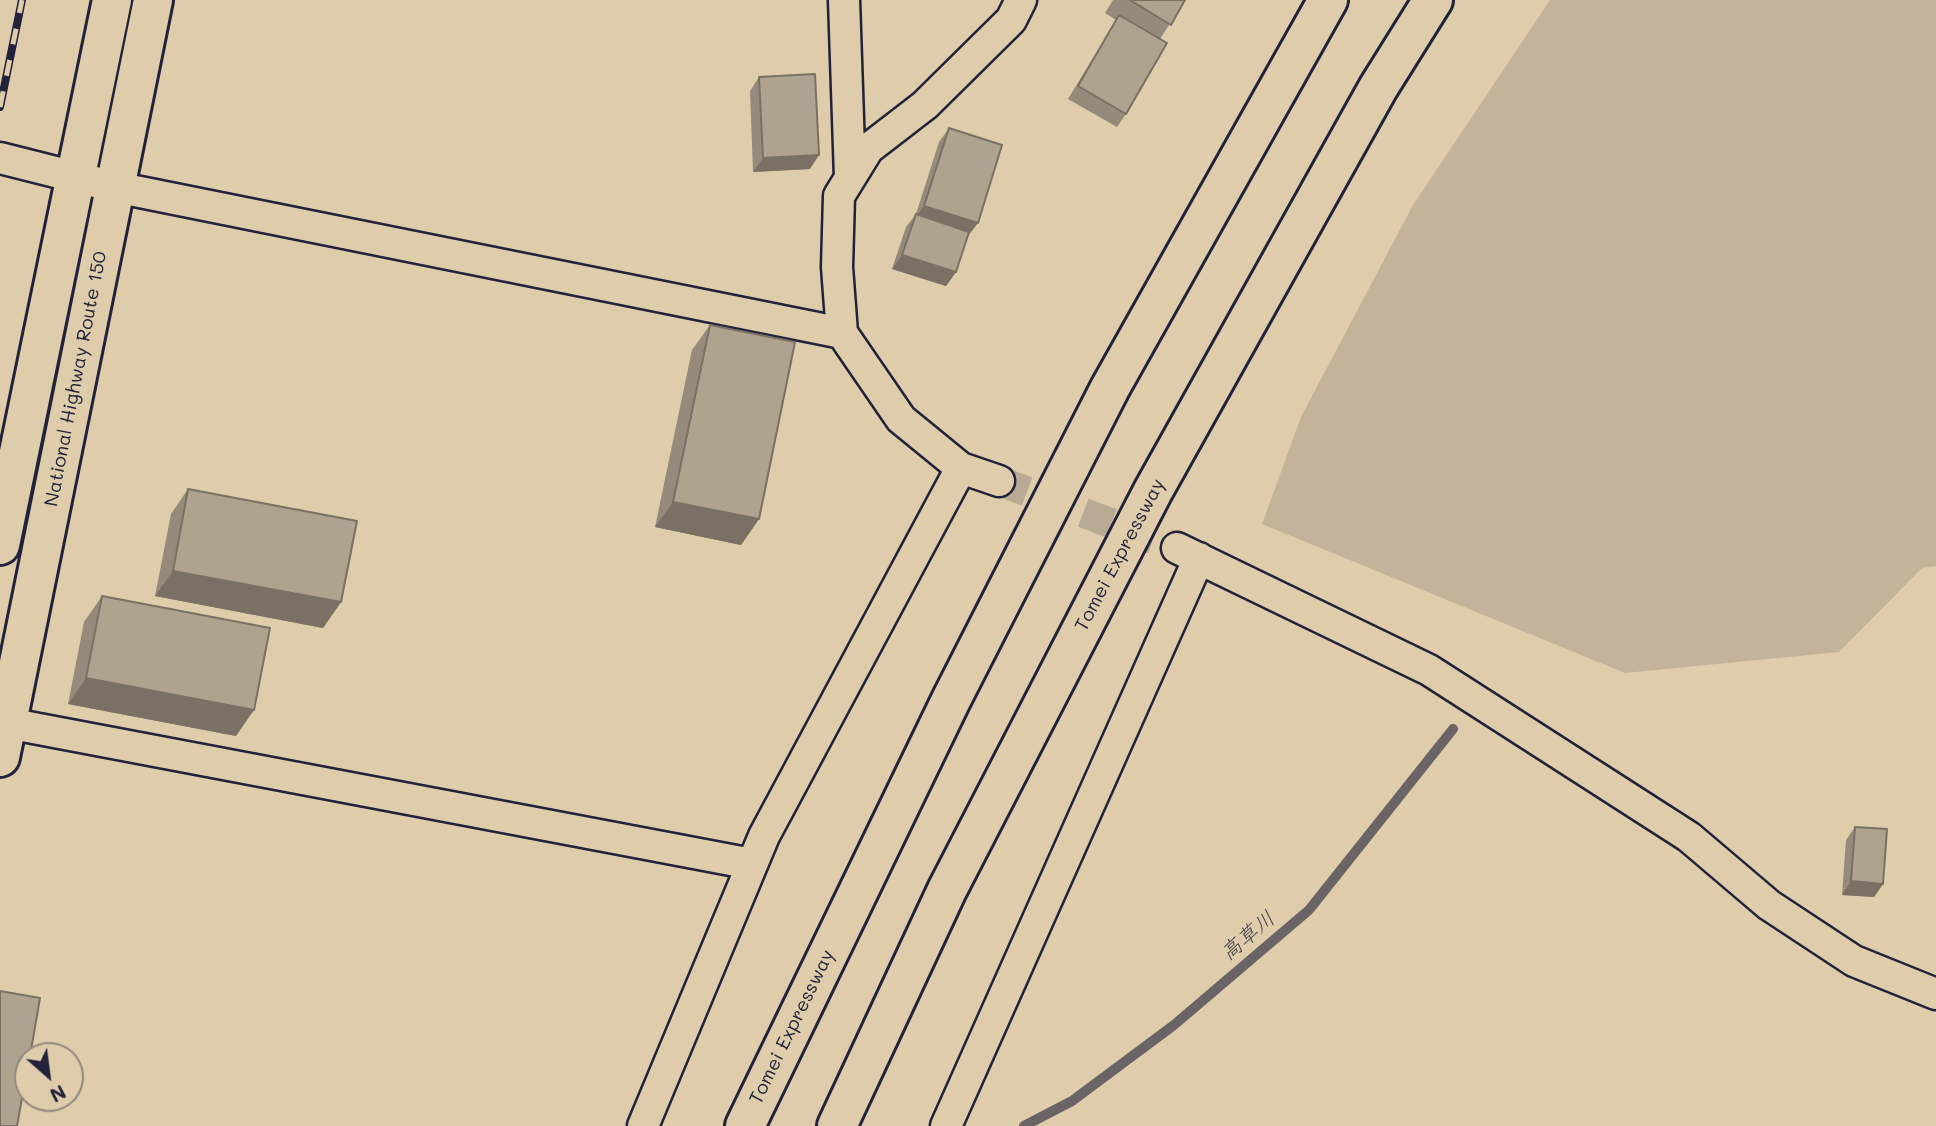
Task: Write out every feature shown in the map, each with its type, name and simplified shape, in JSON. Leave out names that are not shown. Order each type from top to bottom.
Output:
[{"type":"highway","name":"National Highway Route 150","points":[[0,545],[112,0]]},
{"type":"highway","name":"National Highway Route 150","points":[[4,740],[153,0]]},
{"type":"highway","name":"Tomei Expressway","points":[[745,1126],[951,700],[1110,388],[1328,0]]},
{"type":"highway","name":"Tomei Expressway","points":[[837,1126],[947,890],[1153,491],[1378,88],[1433,0]]},
{"type":"street","points":[[845,0],[850,178]]},
{"type":"street","points":[[999,481],[961,468],[901,419],[842,333],[836,267],[839,196],[868,149],[925,105],[1011,20],[1021,0]]},
{"type":"street","points":[[0,158],[115,187],[842,333]]},
{"type":"street","points":[[643,1126],[752,864],[961,468]]},
{"type":"street","points":[[946,1126],[1188,553],[1429,670],[1689,838],[1769,905],[1854,961],[1936,994]]},
{"type":"street","points":[[4,740],[752,864]]},
{"type":"shaded area","points":[[1550,0],[1936,0],[1936,566],[1922,568],[1839,652],[1625,673],[1262,524],[1301,417],[1413,205]]},
{"type":"building","points":[[1130,0],[1185,0],[1171,25]]},
{"type":"building","points":[[1119,15],[1167,43],[1126,114],[1078,86]]},
{"type":"building","points":[[815,74],[819,155],[763,158],[759,77]]},
{"type":"building","points":[[949,128],[1002,145],[978,223],[924,206]]},
{"type":"building","points":[[916,214],[969,232],[956,272],[902,255]]},
{"type":"building","points":[[710,325],[795,342],[759,519],[673,502]]},
{"type":"building","points":[[188,489],[357,521],[341,602],[173,571]]},
{"type":"building","points":[[102,596],[270,628],[254,710],[86,678]]},
{"type":"building","points":[[1855,827],[1887,829],[1883,884],[1851,881]]},
{"type":"building","points":[[0,991],[40,998],[32,1042],[14,1042],[14,1112],[20,1112],[17,1126],[0,1126]]},
{"type":"waterway","name":"高草川","points":[[1024,1126],[1072,1101],[1174,1025],[1309,910],[1453,729]]},
{"type":"tunnel","points":[[999,481],[1177,548]]},
{"type":"railway","points":[[0,107],[22,0]]}]
